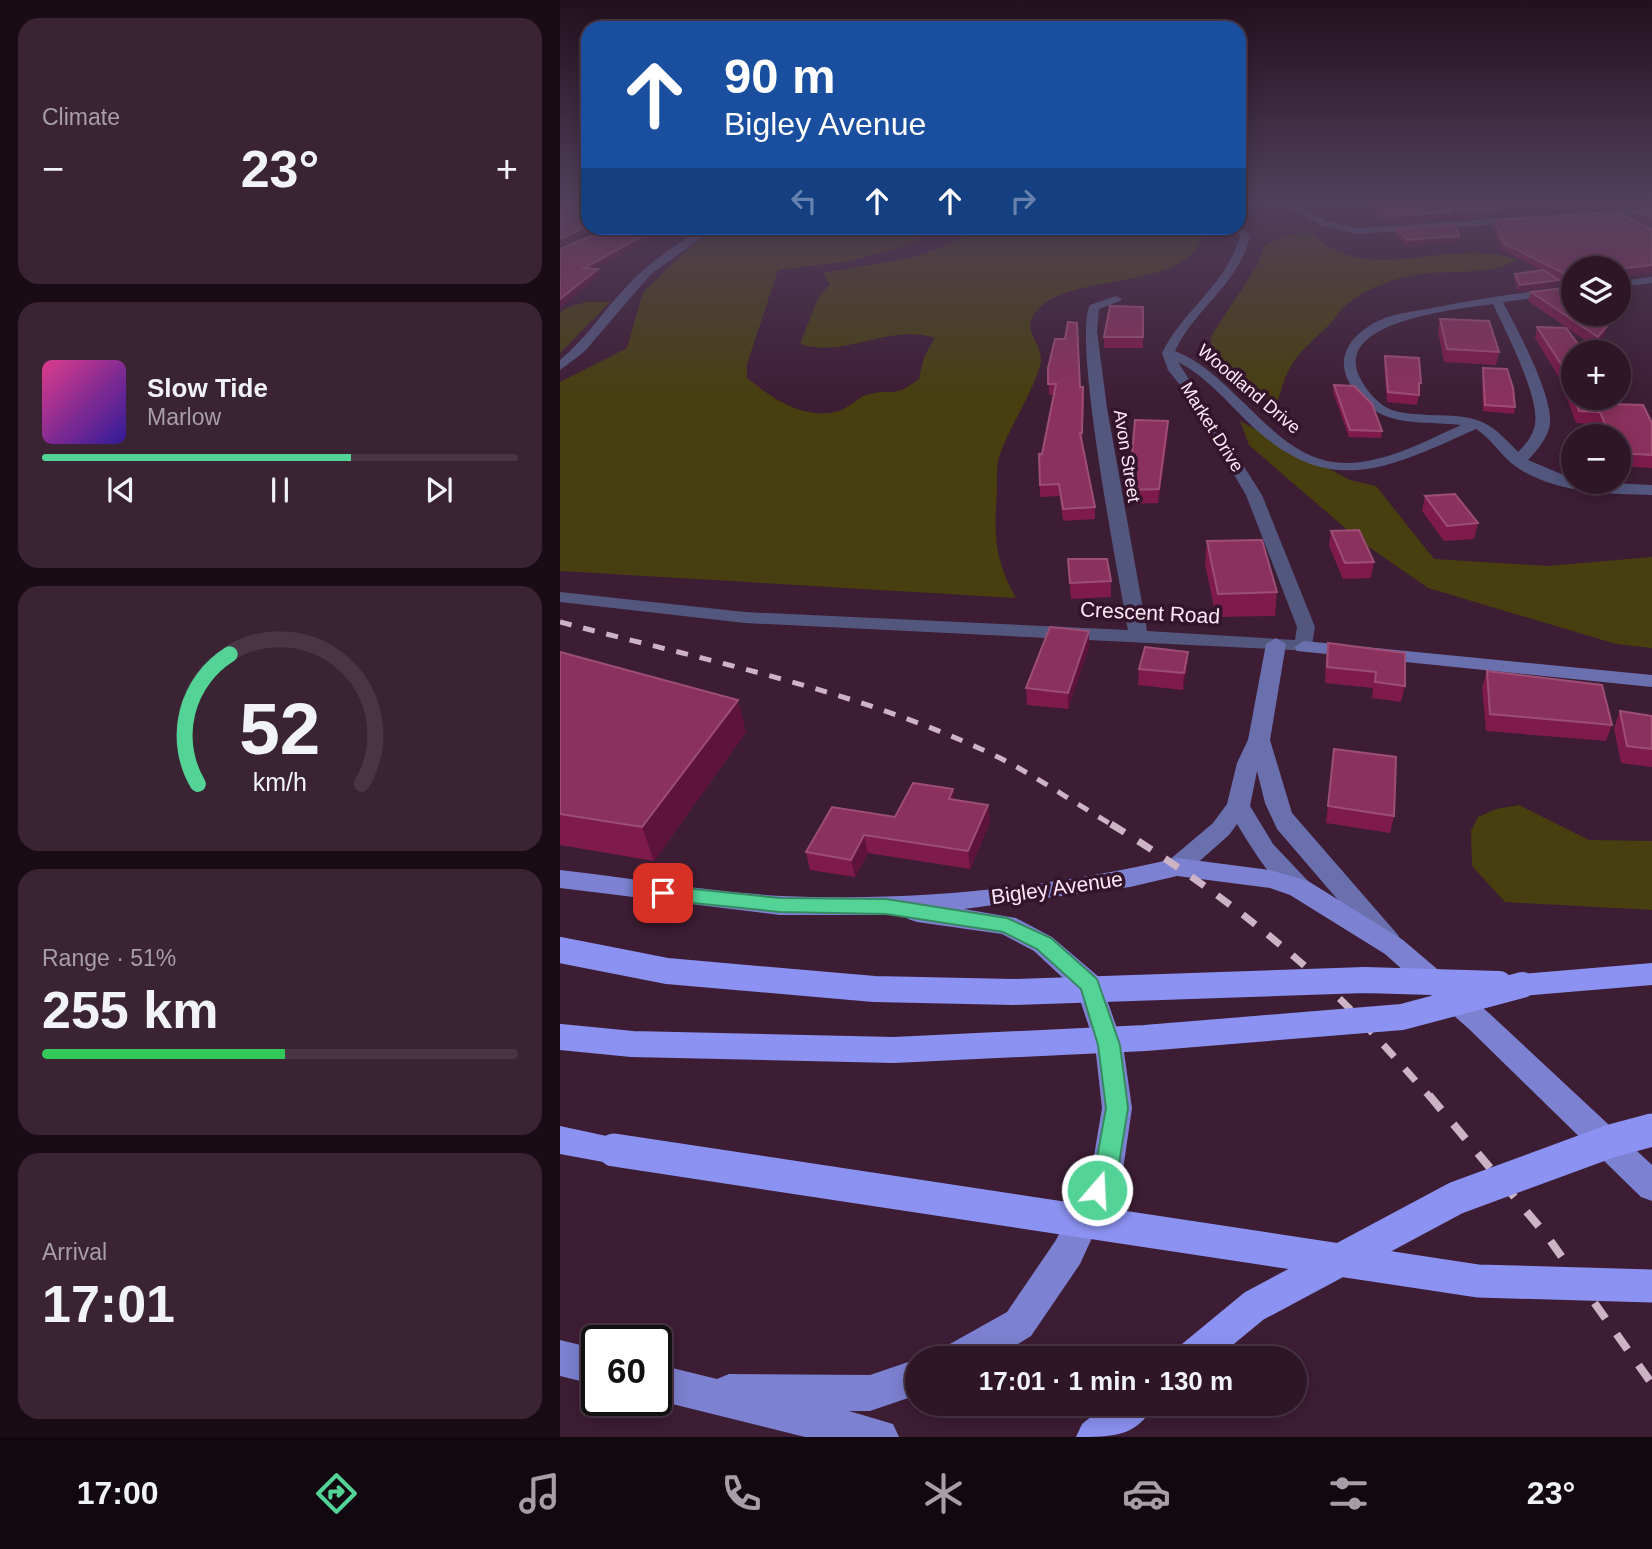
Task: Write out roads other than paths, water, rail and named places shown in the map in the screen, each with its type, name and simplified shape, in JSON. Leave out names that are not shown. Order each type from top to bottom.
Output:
[{"type":"highway","points":[[560,950],[667,971],[874,989],[1013,992],[1365,980],[1522,985],[1652,974]]},
{"type":"highway","points":[[560,1037],[632,1044],[894,1050],[1145,1038],[1402,1017],[1522,985]]},
{"type":"highway","points":[[1206,1346],[1254,1306],[1456,1198],[1611,1141],[1652,1130]]},
{"type":"highway","points":[[560,1140],[1478,1281],[1652,1286]]},
{"type":"highway","points":[[1095,1437],[1121,1416]]},
{"type":"main road","name":"Bigley Avenue","points":[[560,879],[780,905],[886,907],[1023,894],[1130,878],[1177,867],[1247,874],[1298,888],[1394,947],[1480,1022],[1652,1186]]},
{"type":"main road","points":[[886,907],[1007,925],[1044,944],[1090,985],[1109,1045],[1117,1108],[1107,1170],[1068,1252],[1019,1324],[981,1346]]},
{"type":"main road","points":[[560,1358],[581,1363]]},
{"type":"main road","points":[[692,1392],[870,1393],[905,1381]]},
{"type":"main road","points":[[672,1386],[880,1437]]},
{"type":"street","points":[[560,366],[578,352],[630,289],[655,265]]},
{"type":"street","points":[[1168,353],[1183,322],[1217,291],[1234,265]]},
{"type":"street","points":[[1631,283],[1652,280]]},
{"type":"street","points":[[1561,291],[1496,299],[1391,321],[1360,340],[1349,354],[1348,367],[1359,388],[1372,404],[1387,413],[1477,423],[1497,438],[1519,461],[1569,483],[1598,489],[1652,490]]},
{"type":"street","name":"Avon Street","points":[[1116,299],[1094,307],[1091,313],[1093,349],[1104,444],[1138,633]]},
{"type":"street","points":[[1496,299],[1531,378],[1544,418],[1539,440],[1519,461]]},
{"type":"street","name":"Woodland Drive","points":[[1168,353],[1198,366],[1268,434],[1313,462],[1349,467],[1376,464],[1477,423]]},
{"type":"street","name":"Market Drive","points":[[1168,353],[1175,370],[1190,388],[1254,495],[1306,627],[1304,647]]},
{"type":"street","name":"Crescent Road","points":[[560,597],[700,615],[786,621],[1138,633],[1652,681]]},
{"type":"street","points":[[1276,644],[1259,740],[1269,764],[1275,801],[1285,823],[1394,947]]},
{"type":"street","name":"Bigley Avenue","points":[[1177,867],[1221,829],[1238,806],[1248,763],[1259,740]]},
{"type":"street","points":[[1238,806],[1272,860],[1298,888]]},
{"type":"railway","points":[[560,622],[783,680],[894,714],[1000,758],[1114,826]]},
{"type":"railway","points":[[1111,824],[1206,887],[1296,958],[1351,1010],[1430,1097]]},
{"type":"railway","points":[[1429,1095],[1547,1236],[1652,1384]]}]
